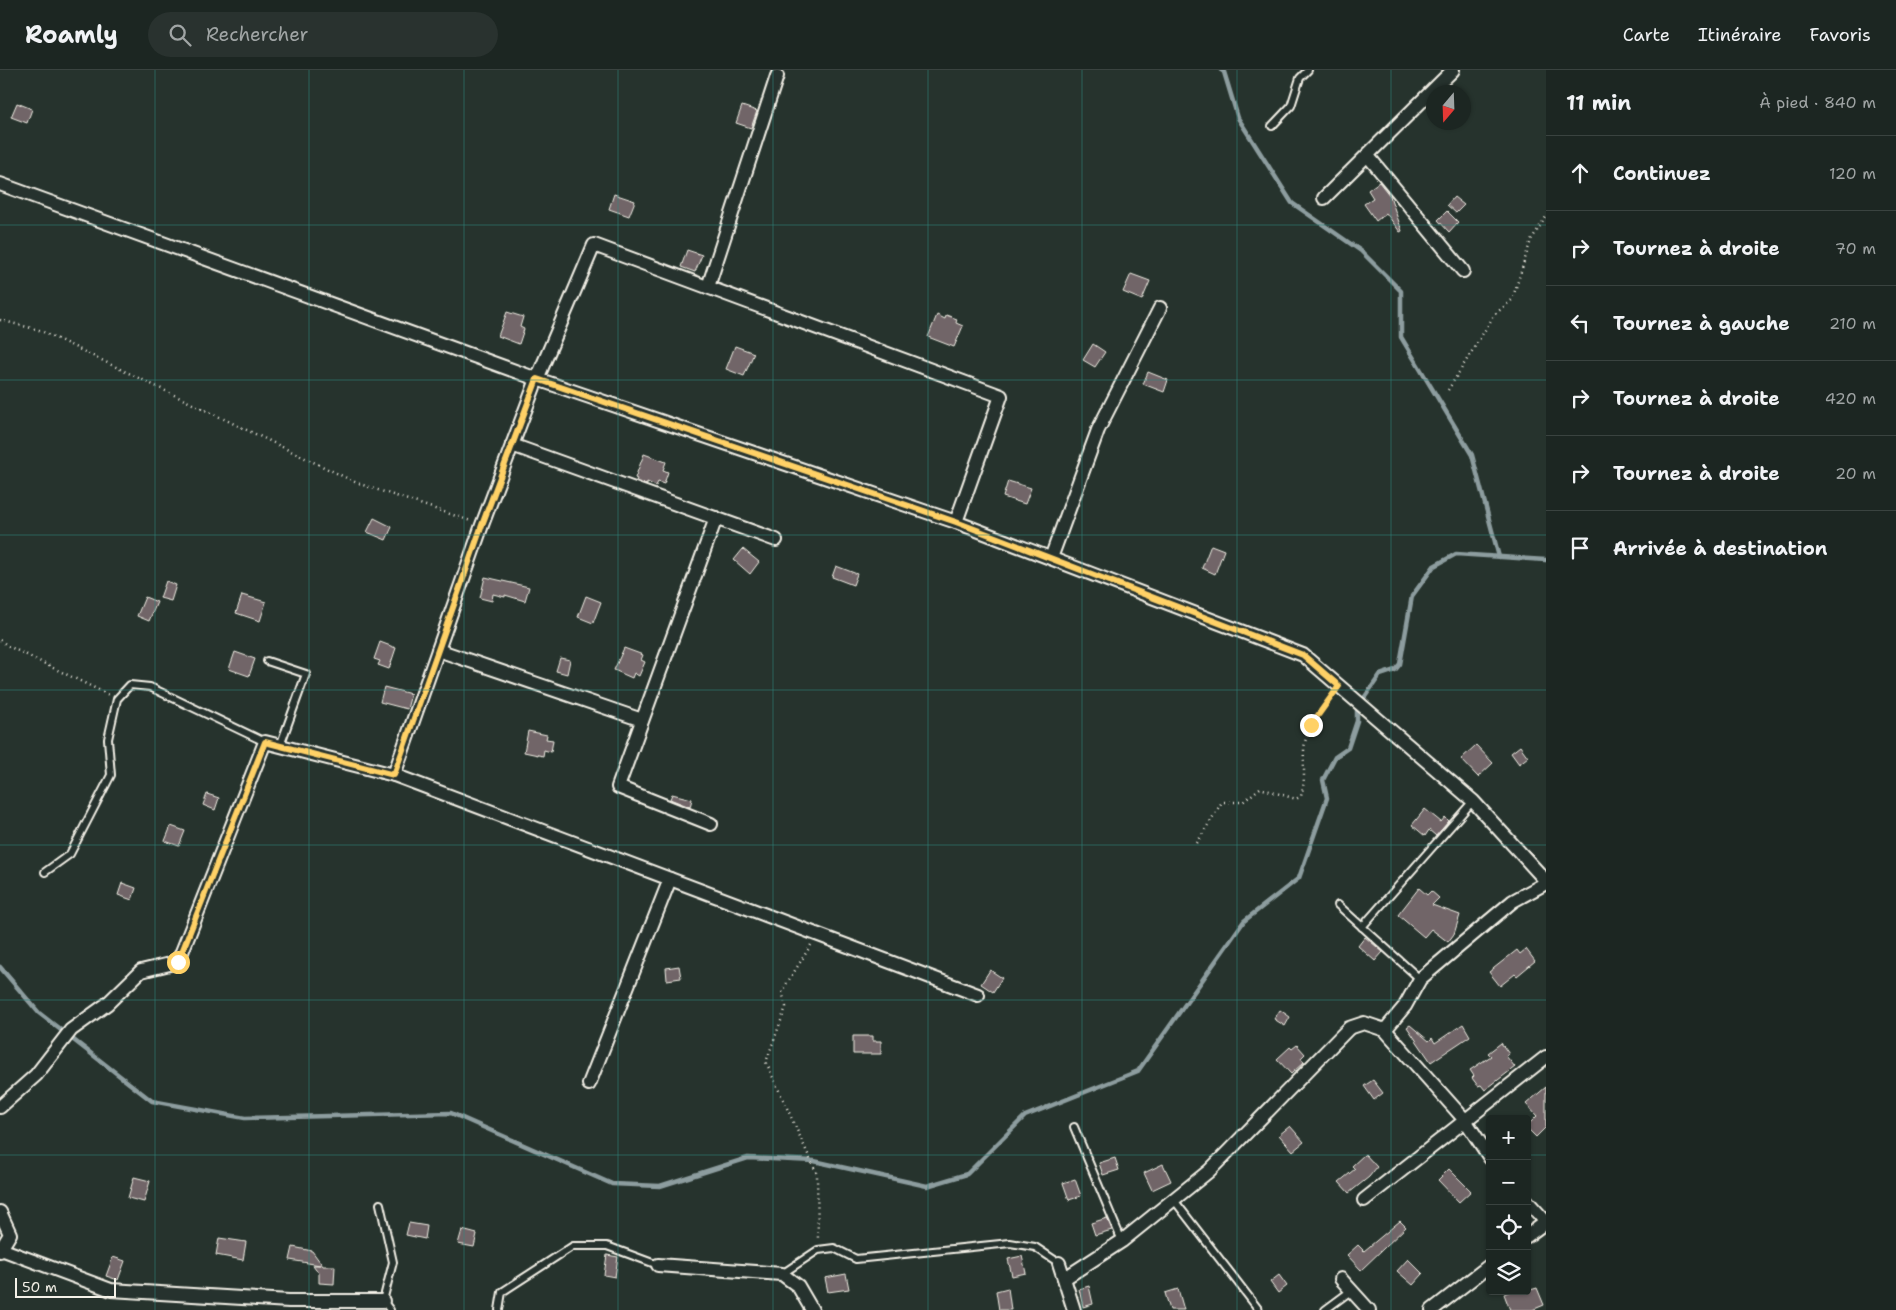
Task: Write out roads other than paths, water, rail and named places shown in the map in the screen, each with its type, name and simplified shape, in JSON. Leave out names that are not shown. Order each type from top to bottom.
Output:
[{"type":"street","points":[[1324,198],[1368,156],[1449,72]]},
{"type":"street","points":[[708,287],[777,76]]},
{"type":"street","points":[[1368,156],[1463,271]]},
{"type":"street","points":[[0,184],[537,379],[956,522],[1303,655],[1473,801],[1546,882],[1513,901],[1420,979],[1406,1006],[1385,1030]]},
{"type":"street","points":[[394,775],[512,445],[537,379],[594,245],[1002,396],[956,522]]},
{"type":"street","points":[[1051,558],[1098,430],[1160,308]]},
{"type":"street","points":[[512,445],[776,540]]},
{"type":"street","points":[[711,824],[618,787],[716,518]]},
{"type":"street","points":[[438,650],[642,720]]},
{"type":"street","points":[[0,1107],[36,1075],[71,1030],[107,1004],[141,971],[178,962],[265,742],[394,775],[978,995]]},
{"type":"street","points":[[589,1084],[670,879]]},
{"type":"street","points":[[1066,1278],[1122,1241],[1209,1171],[1349,1028],[1364,1024],[1385,1030],[1465,1120],[1486,1152]]},
{"type":"street","points":[[1364,1200],[1546,1057]]},
{"type":"street","points":[[1531,1205],[1546,1222],[1531,1233]]},
{"type":"street","points":[[0,1212],[10,1234],[0,1250],[111,1290],[289,1306],[387,1305]]},
{"type":"street","points":[[1059,1262],[1066,1278],[1074,1310]]},
{"type":"street","points":[[658,1265],[782,1274],[798,1286],[812,1310]]},
{"type":"street","points":[[1432,1310],[1486,1268]]},
{"type":"street","points":[[1342,1279],[1369,1310]]},
{"type":"lane","points":[[1272,126],[1290,106],[1300,78],[1308,70]]},
{"type":"lane","points":[[267,661],[306,674],[280,746]]},
{"type":"lane","points":[[45,872],[70,854],[111,776],[108,739],[117,699],[130,686],[150,686],[265,742]]},
{"type":"lane","points":[[1362,927],[1473,801]]},
{"type":"lane","points":[[1338,905],[1420,979]]},
{"type":"lane","points":[[1074,1127],[1122,1241]]},
{"type":"lane","points":[[1174,1200],[1259,1310]]},
{"type":"lane","points":[[380,1204],[393,1262],[387,1305]]},
{"type":"lane","points":[[782,1274],[818,1250],[834,1248],[856,1259],[1010,1244],[1035,1248],[1059,1262]]},
{"type":"lane","points":[[499,1310],[502,1292],[573,1246],[607,1246],[658,1265]]},
{"type":"lane","points":[[1325,1310],[1352,1290]]},
{"type":"waterway","points":[[1221,70],[1224,72],[1238,118],[1292,203],[1361,251],[1401,291],[1401,337],[1472,455],[1499,557]]},
{"type":"waterway","points":[[0,967],[39,1013],[152,1101],[245,1118],[451,1113],[612,1184],[660,1186],[748,1158],[814,1161],[927,1186],[967,1174],[1025,1116],[1138,1071],[1244,921],[1299,878],[1327,798],[1323,780],[1335,757],[1348,748],[1357,721],[1357,709],[1362,701],[1380,675],[1395,670],[1400,664],[1412,596],[1434,566],[1456,554],[1546,560]]}]
